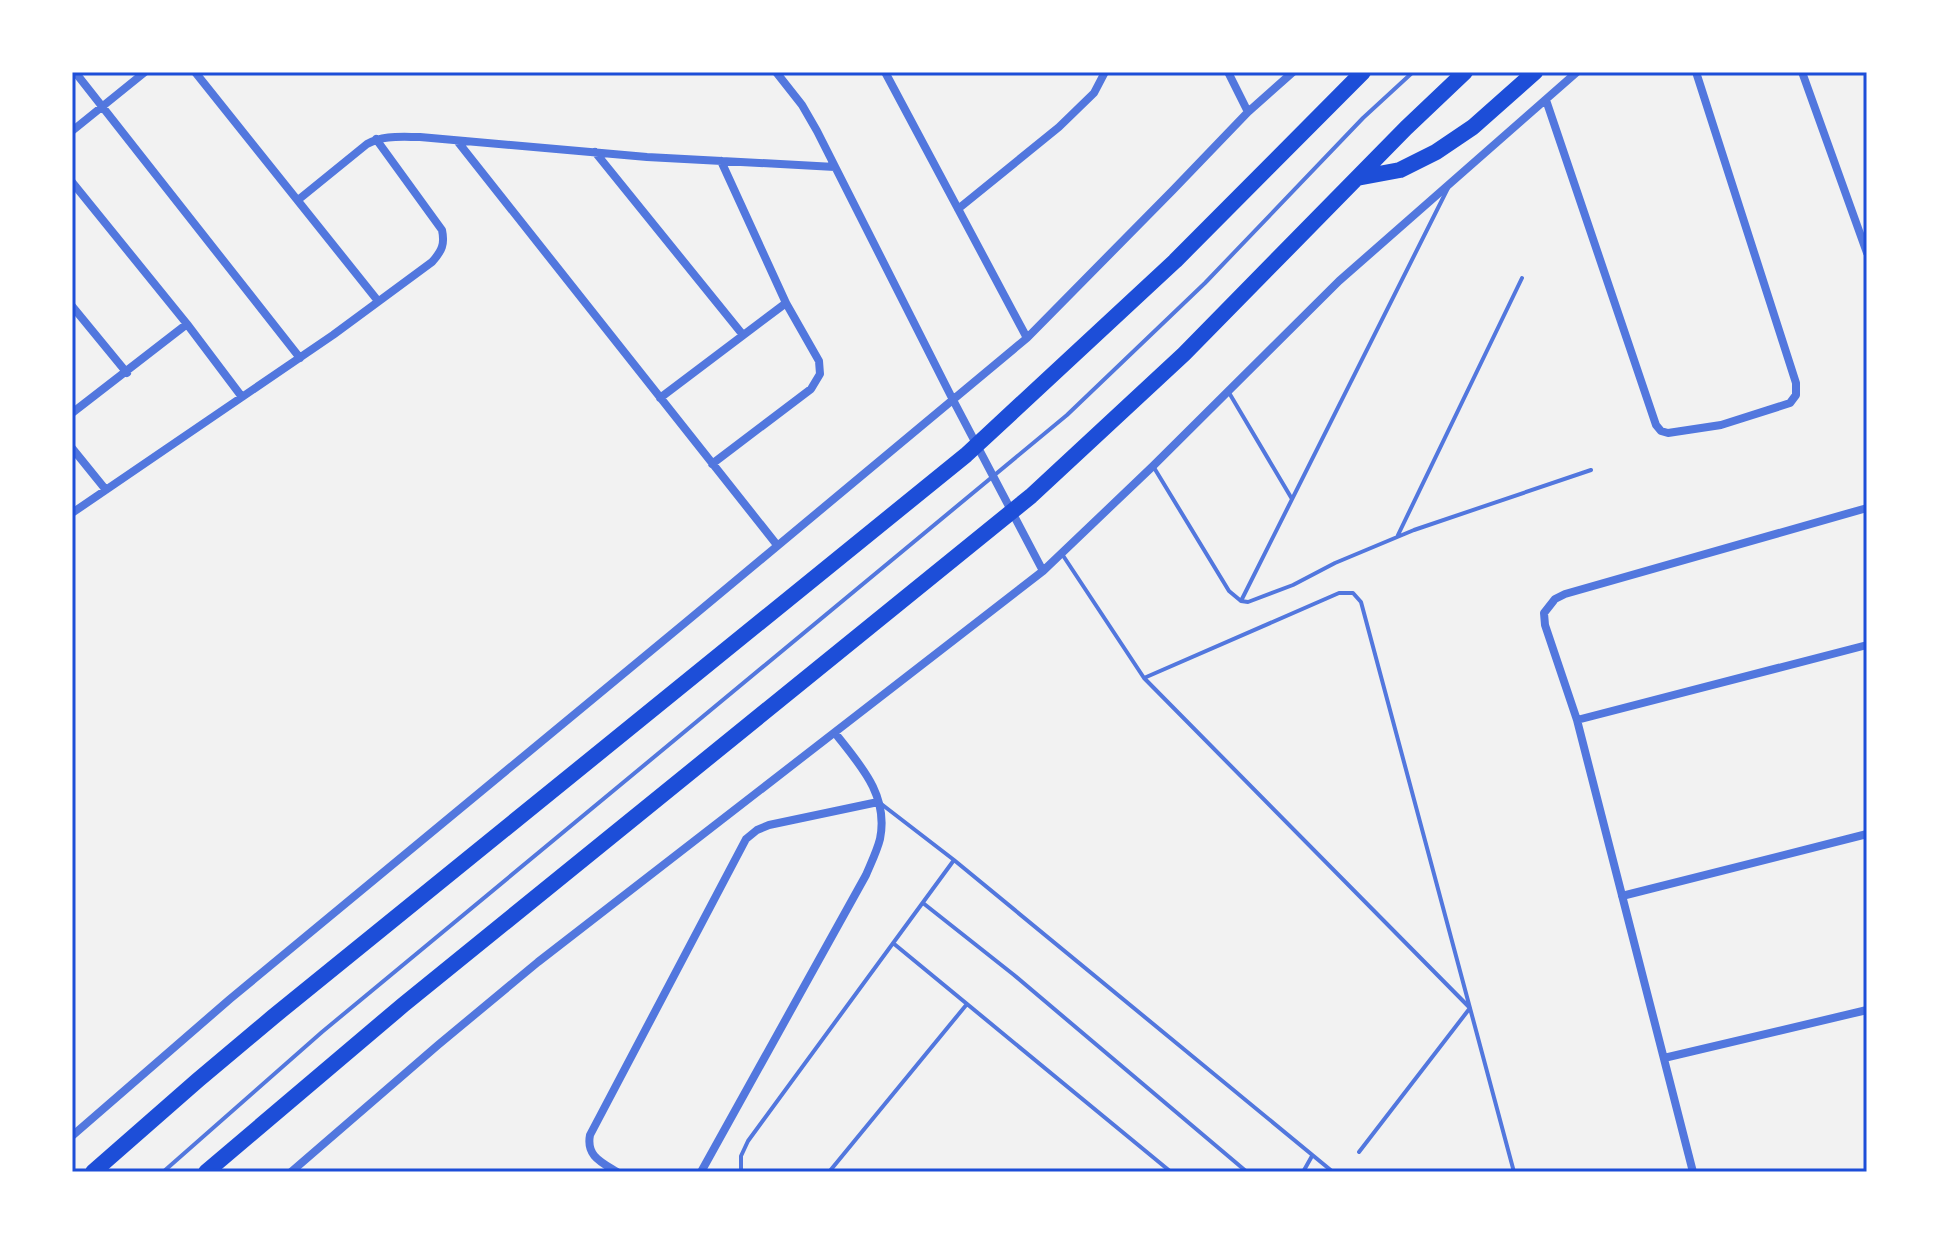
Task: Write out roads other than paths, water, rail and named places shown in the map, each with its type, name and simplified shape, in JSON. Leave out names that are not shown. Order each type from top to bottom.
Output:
[{"type":"highway","points":[[93,1172],[273,1017],[966,455],[1175,261],[1363,72]]},
{"type":"highway","points":[[206,1172],[403,1005],[1031,496],[1184,354],[1465,72]]},
{"type":"highway","points":[[1357,178],[1400,170],[1436,152],[1473,127],[1535,72]]},
{"type":"street","points":[[75,72],[300,358]]},
{"type":"street","points":[[72,131],[145,72]]},
{"type":"street","points":[[195,72],[378,301]]},
{"type":"street","points":[[776,72],[802,105],[817,131],[1043,571]]},
{"type":"street","points":[[885,72],[1027,338]]},
{"type":"street","points":[[958,209],[1059,127],[1094,93],[1105,72]]},
{"type":"street","points":[[1228,72],[1248,112]]},
{"type":"street","points":[[72,1136],[230,999],[1027,338],[1248,112],[1293,72]]},
{"type":"street","points":[[291,1172],[538,962],[1043,571],[1339,281],[1577,72]]},
{"type":"street","points":[[1546,100],[1656,425],[1668,433],[1721,425],[1790,403],[1796,395],[1796,383],[1696,72]]},
{"type":"street","points":[[1802,72],[1867,253]]},
{"type":"street","points":[[298,200],[376,139],[420,137],[647,157],[835,167]]},
{"type":"street","points":[[72,513],[300,358],[438,255],[444,239],[442,230],[376,139]]},
{"type":"street","points":[[458,142],[777,545]]},
{"type":"street","points":[[595,152],[743,335]]},
{"type":"street","points":[[712,464],[811,389],[820,374],[819,361],[786,303],[721,161]]},
{"type":"street","points":[[72,182],[242,397]]},
{"type":"street","points":[[660,398],[786,303]]},
{"type":"street","points":[[72,306],[127,373]]},
{"type":"street","points":[[72,413],[187,324]]},
{"type":"street","points":[[72,448],[106,490]]},
{"type":"street","points":[[1693,1172],[1577,720],[1543,618],[1555,599],[1867,508]]},
{"type":"street","points":[[1577,720],[1867,645]]},
{"type":"street","points":[[701,1172],[866,875],[880,839],[878,802],[868,775],[835,733]]},
{"type":"street","points":[[617,1172],[591,1154],[588,1145],[590,1135],[746,839],[769,825],[878,802]]},
{"type":"street","points":[[1622,896],[1867,834]]},
{"type":"street","points":[[1664,1058],[1867,1010]]},
{"type":"lane","points":[[163,1172],[322,1032],[1067,415],[1205,283],[1363,118],[1413,72]]},
{"type":"lane","points":[[1241,601],[1452,181]]},
{"type":"lane","points":[[1397,537],[1522,278]]},
{"type":"lane","points":[[1228,391],[1292,499]]},
{"type":"lane","points":[[1153,466],[1229,591],[1241,601],[1248,602],[1293,585],[1397,537],[1591,470]]},
{"type":"lane","points":[[1062,554],[1144,678],[1470,1008]]},
{"type":"lane","points":[[1144,678],[1339,593],[1353,593],[1361,602],[1514,1172]]},
{"type":"lane","points":[[878,802],[954,860],[1333,1172]]},
{"type":"lane","points":[[741,1172],[741,1156],[748,1141],[954,860]]},
{"type":"lane","points":[[923,903],[1014,975],[1247,1172]]},
{"type":"lane","points":[[893,943],[1171,1172]]},
{"type":"lane","points":[[829,1172],[967,1004]]},
{"type":"lane","points":[[1359,1152],[1470,1008]]},
{"type":"lane","points":[[1303,1172],[1312,1156]]}]
